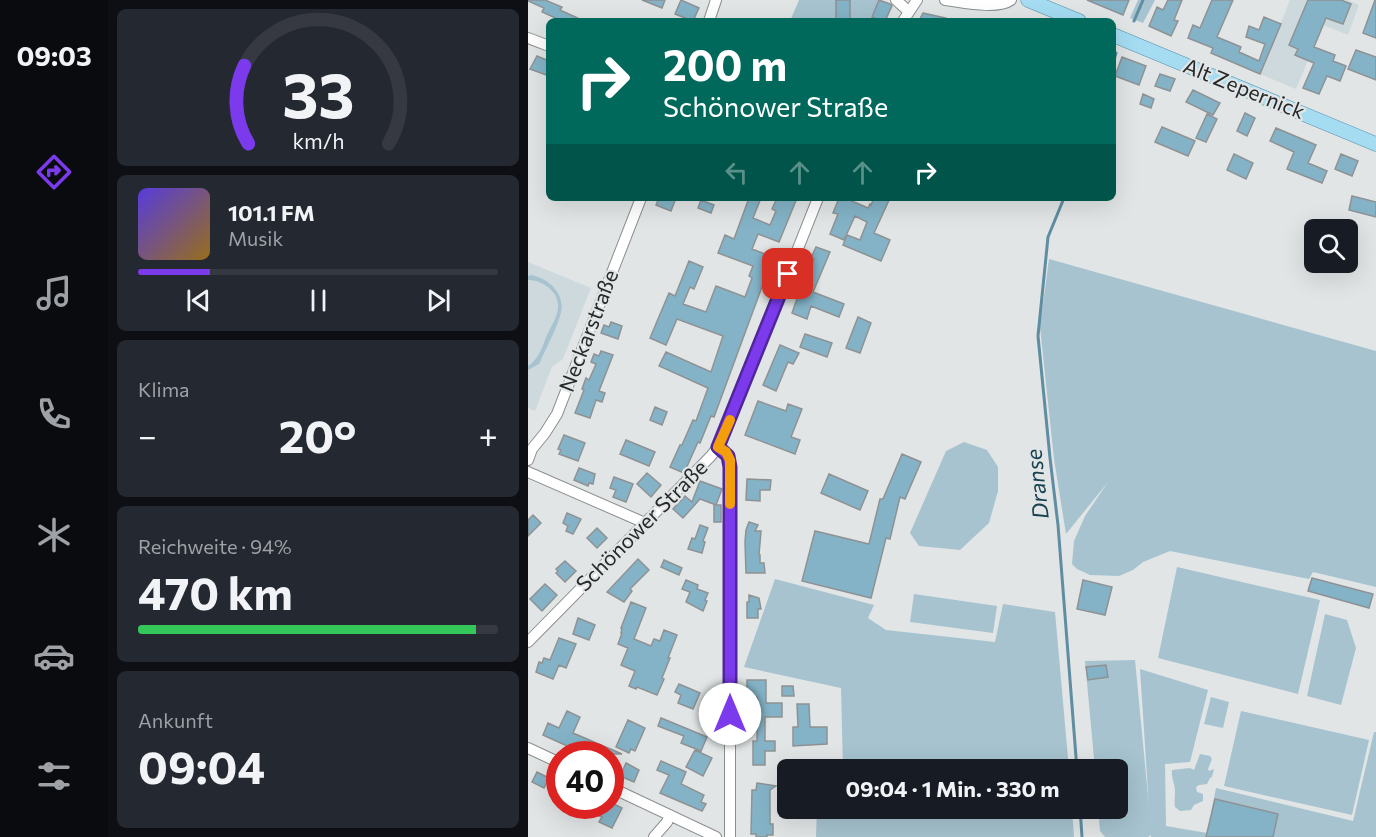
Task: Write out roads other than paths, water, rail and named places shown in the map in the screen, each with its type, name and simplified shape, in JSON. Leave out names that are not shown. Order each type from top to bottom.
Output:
[{"type":"main road","points":[[1028,0],[1072,18]]},
{"type":"main road","name":"Alt Zepernick","points":[[1116,36],[1376,144]]},
{"type":"street","points":[[710,18],[716,0]]},
{"type":"street","points":[[896,0],[906,9],[914,5]]},
{"type":"street","points":[[945,0],[998,5],[1011,0]]},
{"type":"street","points":[[905,18],[914,5]]},
{"type":"street","points":[[528,38],[546,45]]},
{"type":"street","name":"Neckarstraße","points":[[528,460],[532,449],[546,434],[557,414],[640,201]]},
{"type":"street","name":"Schönower Straße","points":[[528,642],[718,447],[817,201]]},
{"type":"street","points":[[718,447],[728,456],[730,467],[730,837]]},
{"type":"street","points":[[528,472],[645,523]]},
{"type":"street","points":[[528,748],[546,756]]},
{"type":"street","points":[[624,794],[716,837]]},
{"type":"street","points":[[654,837],[670,815]]},
{"type":"waterway","name":"Dranse","points":[[1134,21],[1143,0]]},
{"type":"waterway","name":"Dranse","points":[[1063,201],[1048,237],[1038,336],[1058,525],[1076,759]]},
{"type":"waterway","name":"Dranse","points":[[1081,819],[1082,837]]}]
